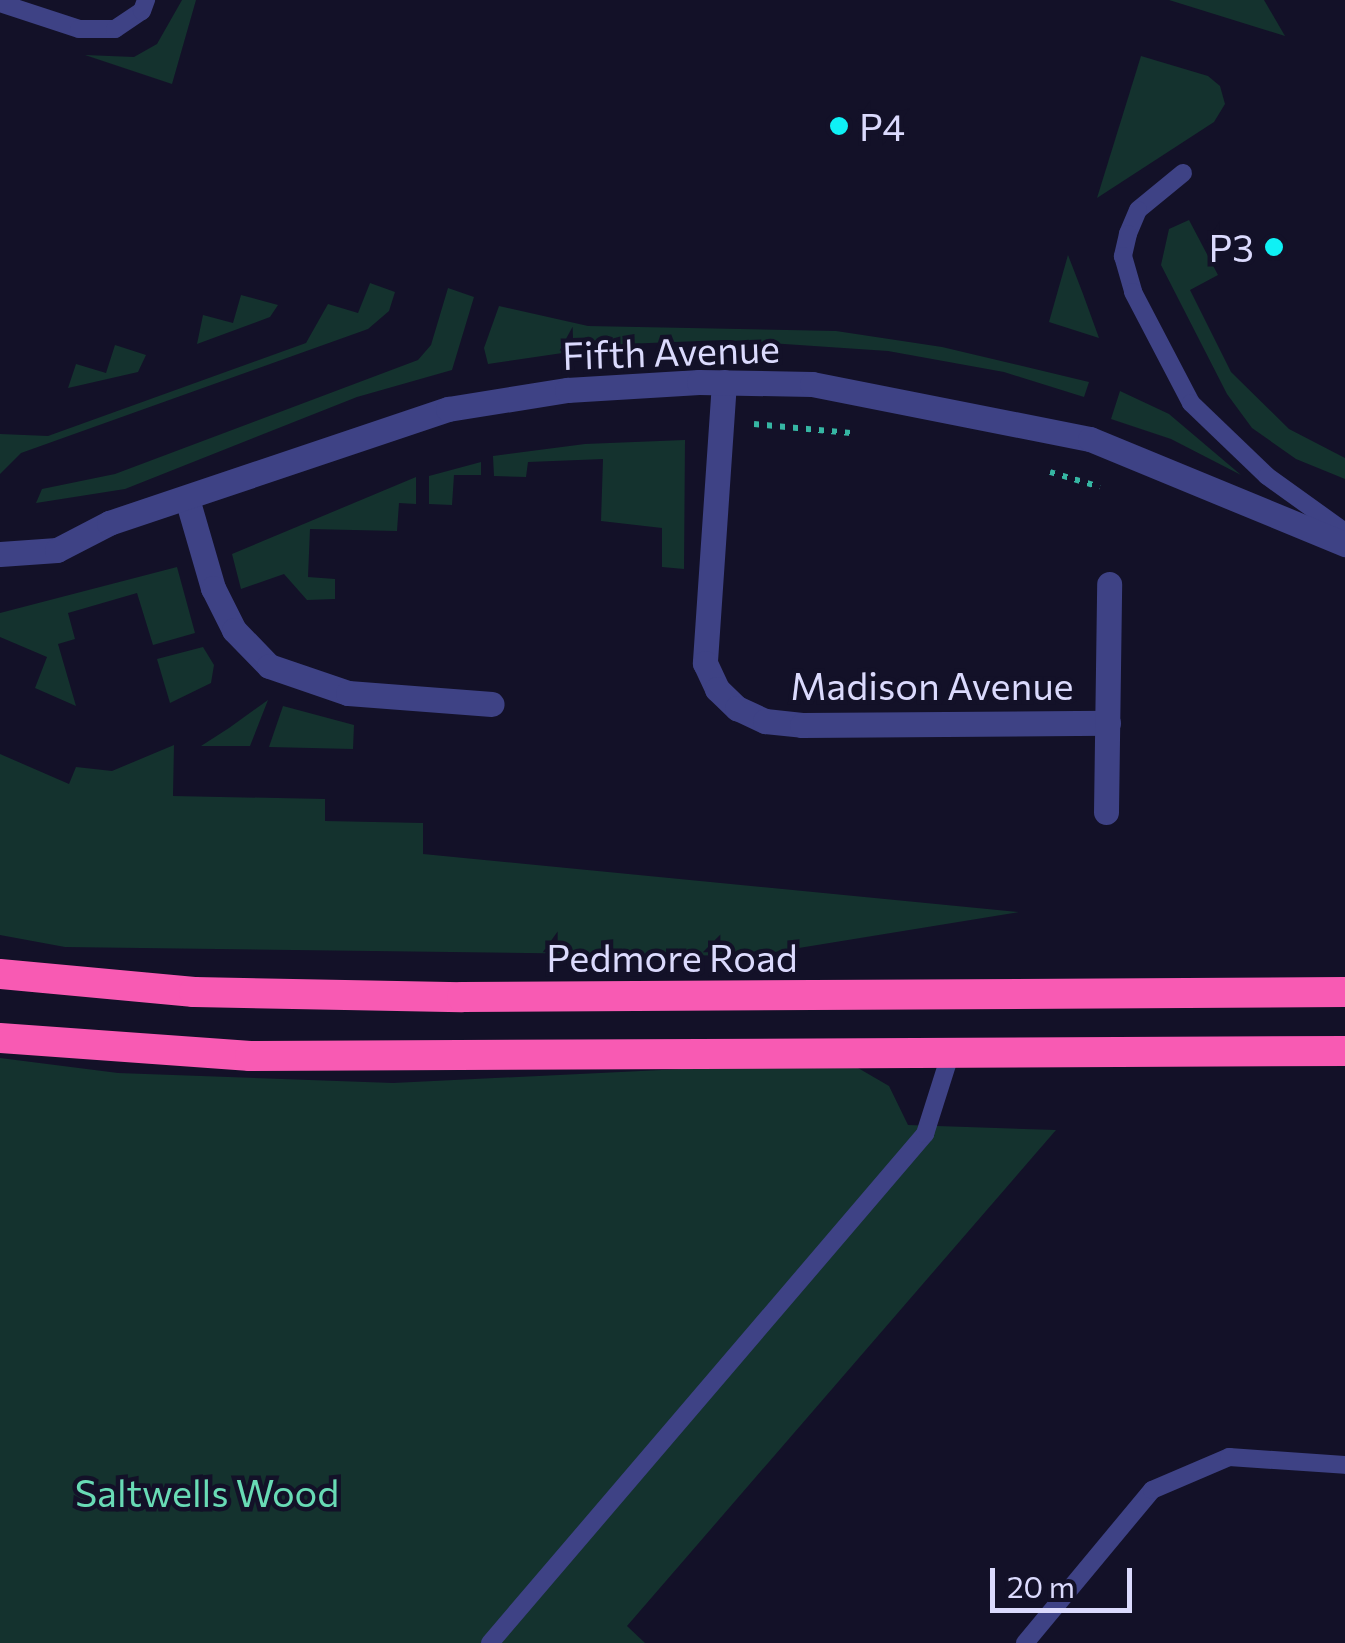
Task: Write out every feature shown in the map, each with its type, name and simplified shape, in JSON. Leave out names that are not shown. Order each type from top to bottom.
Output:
[{"type":"highway","name":"Pedmore Road","points":[[0,974],[194,992],[443,996],[1345,992]]},
{"type":"highway","points":[[0,1038],[250,1056],[1345,1051]]},
{"type":"street","name":"Madison Avenue","points":[[724,382],[705,663],[717,689],[737,708],[766,722],[802,725],[1108,722]]},
{"type":"street","name":"Fifth Avenue","points":[[0,554],[57,550],[109,524],[188,502],[448,409],[567,390],[724,382],[812,384],[1090,439],[1345,544]]},
{"type":"street","points":[[188,502],[213,588],[234,630],[269,666],[348,694],[492,704]]},
{"type":"street","name":"Madison Avenue","points":[[1106,812],[1109,584]]},
{"type":"lane","points":[[0,3],[78,29],[115,30],[142,11],[146,0]]},
{"type":"lane","points":[[1183,174],[1133,222],[1123,256],[1133,292],[1191,403],[1268,476],[1345,532]]},
{"type":"lane","points":[[490,1643],[925,1134],[951,1052]]},
{"type":"lane","points":[[1024,1643],[1152,1490],[1229,1457],[1345,1465]]},
{"type":"path","points":[[721,420],[866,434]]},
{"type":"green space","points":[[182,0],[196,0],[172,84],[85,55],[134,57],[157,44]]},
{"type":"green space","points":[[1169,0],[1264,0],[1285,36]]},
{"type":"green space","points":[[1141,56],[1208,76],[1220,86],[1225,104],[1214,122],[1097,198]]},
{"type":"green space","points":[[1189,220],[1218,275],[1190,290],[1231,372],[1289,429],[1345,458],[1345,479],[1296,459],[1252,428],[1227,394],[1161,265],[1169,229]]},
{"type":"green space","points":[[1068,255],[1083,294],[1099,338],[1049,322]]},
{"type":"green space","points":[[370,283],[395,292],[389,311],[368,329],[21,453],[0,474],[0,434],[48,436],[306,343],[328,304],[358,313]]},
{"type":"green space","points":[[448,288],[474,297],[452,370],[357,397],[125,489],[36,503],[42,489],[115,474],[418,360],[431,345]]},
{"type":"green space","points":[[241,295],[278,305],[270,317],[197,344],[203,315],[233,323]]},
{"type":"green space","points":[[499,306],[588,326],[836,331],[942,347],[1089,382],[1084,397],[1004,372],[888,351],[725,340],[624,344],[488,364],[484,348]]},
{"type":"green space","points":[[115,345],[146,355],[138,372],[68,388],[76,364],[106,373]]},
{"type":"green space","points":[[1120,391],[1169,414],[1241,475],[1171,439],[1111,419]]},
{"type":"green space","points":[[685,440],[684,569],[662,567],[662,528],[601,521],[603,459],[528,462],[526,477],[494,476],[493,456],[585,444]]},
{"type":"green space","points":[[481,462],[481,475],[454,475],[452,505],[429,504],[429,476]]},
{"type":"green space","points":[[416,477],[416,504],[399,503],[397,531],[310,529],[308,577],[335,579],[335,599],[307,600],[284,574],[241,589],[232,554]]},
{"type":"green space","points":[[177,567],[195,633],[153,645],[137,593],[68,613],[75,639],[58,644],[76,706],[35,688],[47,657],[0,637],[0,613]]},
{"type":"green space","points":[[203,647],[214,665],[211,683],[170,703],[157,659]]},
{"type":"green space","points":[[268,700],[250,746],[201,746],[229,728]]},
{"type":"green space","points":[[283,706],[354,725],[353,749],[269,747]]},
{"type":"green space","points":[[174,745],[173,796],[325,799],[325,821],[423,823],[423,854],[1019,912],[750,956],[65,947],[0,935],[0,754],[69,784],[76,767],[112,771]]},
{"type":"green space","name":"Saltwells Wood","points":[[0,1058],[118,1073],[393,1083],[846,1061],[889,1086],[908,1125],[1056,1130],[627,1626],[645,1643],[0,1643]]},
{"type":"place","name":"P4","points":[[839,126]]},
{"type":"place","name":"P3","points":[[1274,247]]}]
